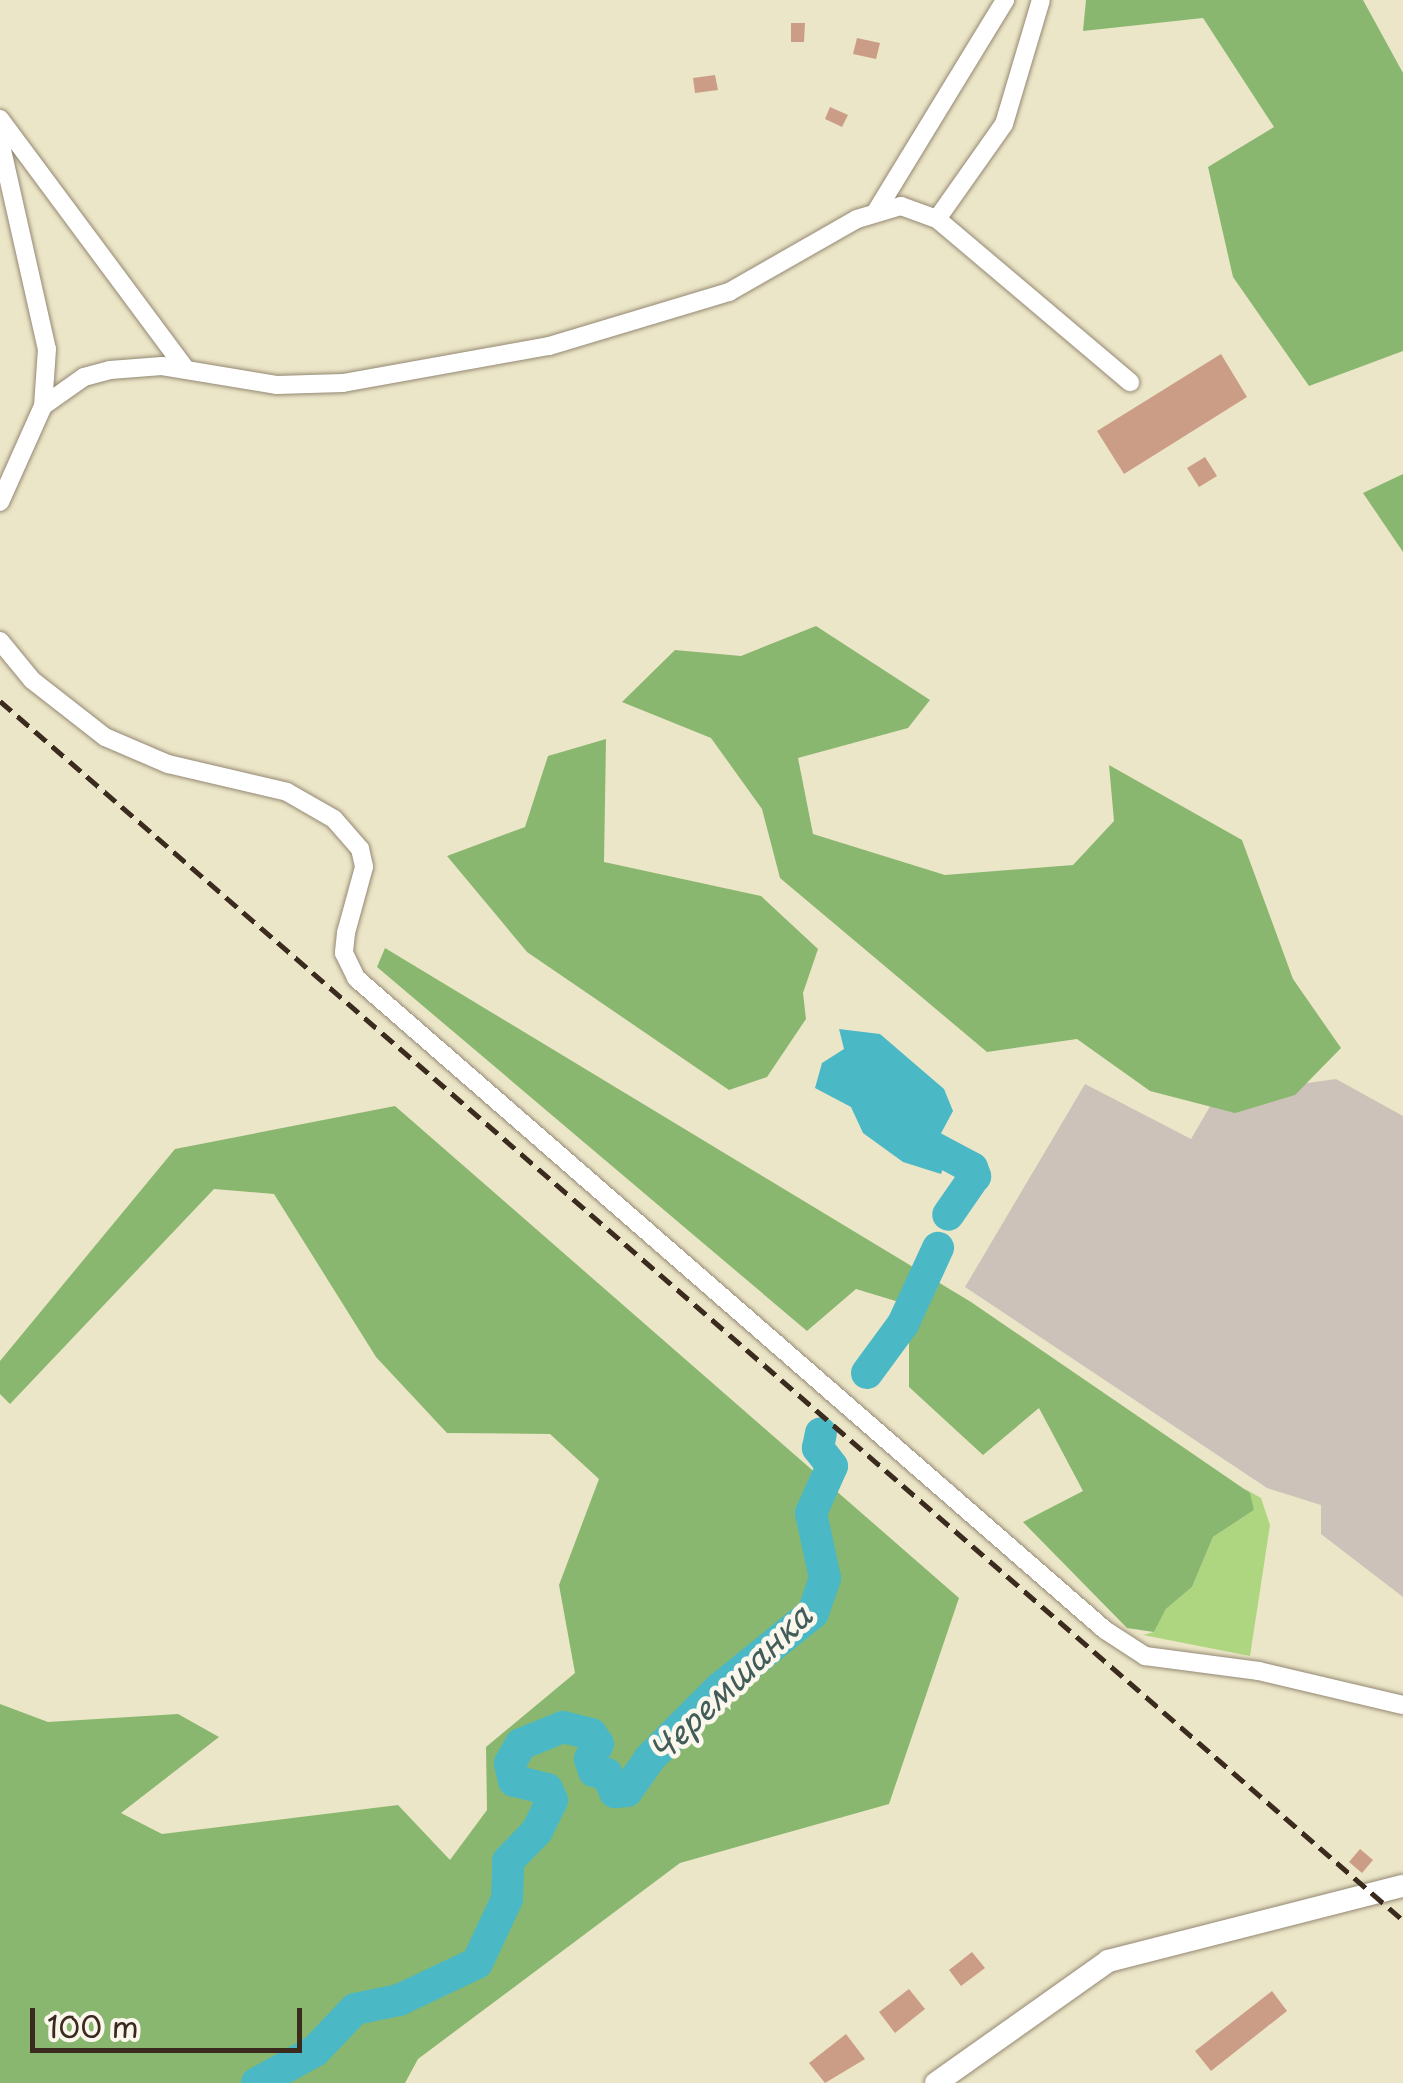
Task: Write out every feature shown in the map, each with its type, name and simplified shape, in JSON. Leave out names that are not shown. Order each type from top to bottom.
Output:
[{"type":"main road","points":[[936,2083],[1108,1962],[1403,1886]]},
{"type":"street","points":[[877,210],[1005,0]]},
{"type":"street","points":[[937,219],[1004,124],[1041,0]]},
{"type":"street","points":[[0,119],[185,368]]},
{"type":"street","points":[[0,142],[47,349],[43,406],[0,502]]},
{"type":"street","points":[[43,406],[84,378],[185,368],[277,384],[342,383],[549,346],[729,292],[877,210],[901,206],[937,219],[1130,382]]},
{"type":"street","points":[[0,641],[32,680],[104,737],[168,764],[287,792],[334,819],[360,850],[364,868],[344,953],[356,978],[1125,1645],[1164,1660],[1259,1671],[1403,1705]]},
{"type":"shaded area","points":[[1336,1079],[1403,1116],[1403,1597],[1321,1534],[1321,1505],[1267,1488],[965,1287],[1085,1084],[1191,1139],[1216,1096]]},
{"type":"green space","points":[[1086,0],[1363,0],[1403,73],[1403,351],[1309,386],[1233,277],[1208,167],[1274,127],[1203,18],[1083,31]]},
{"type":"green space","points":[[1403,474],[1403,552],[1363,493]]},
{"type":"green space","points":[[816,626],[930,700],[908,728],[798,758],[813,834],[945,875],[1073,865],[1114,821],[1109,765],[1242,840],[1293,979],[1341,1048],[1295,1095],[1235,1113],[1150,1091],[1077,1039],[987,1052],[780,878],[762,809],[711,738],[622,702],[675,650],[741,656]]},
{"type":"green space","points":[[606,739],[604,862],[761,896],[818,949],[803,993],[806,1019],[767,1077],[729,1090],[527,952],[447,856],[525,827],[548,756]]},
{"type":"green space","points":[[385,948],[971,1302],[1250,1493],[1254,1510],[1213,1537],[1192,1587],[1166,1609],[1154,1632],[1127,1628],[1023,1522],[1083,1491],[1039,1408],[983,1455],[909,1387],[909,1305],[856,1289],[807,1331],[377,967]]},
{"type":"green space","points":[[395,1106],[959,1598],[889,1804],[680,1863],[418,2059],[405,2083],[0,2083],[0,1704],[48,1722],[178,1714],[219,1737],[121,1813],[162,1834],[398,1805],[450,1860],[487,1810],[486,1747],[575,1673],[559,1585],[599,1479],[550,1434],[447,1433],[376,1357],[274,1194],[214,1189],[10,1404],[0,1394],[0,1361],[175,1149]]},
{"type":"green space","points":[[1245,1489],[1261,1498],[1270,1525],[1250,1656],[1143,1635],[1154,1632],[1166,1609],[1192,1587],[1213,1537],[1254,1510]]},
{"type":"water","points":[[839,1029],[880,1034],[944,1089],[953,1111],[939,1137],[948,1153],[941,1174],[903,1162],[863,1133],[851,1107],[815,1088],[822,1063],[844,1049]]},
{"type":"building","points":[[791,23],[805,23],[804,42],[791,42]]},
{"type":"building","points":[[857,38],[880,43],[876,59],[853,54]]},
{"type":"building","points":[[715,75],[718,90],[695,93],[693,78]]},
{"type":"building","points":[[830,107],[848,115],[842,127],[825,119]]},
{"type":"building","points":[[1221,354],[1247,397],[1124,474],[1097,431]]},
{"type":"building","points":[[1205,457],[1217,476],[1199,487],[1187,468]]},
{"type":"building","points":[[1360,1849],[1373,1860],[1362,1873],[1349,1862]]},
{"type":"building","points":[[972,1952],[985,1968],[961,1986],[949,1970]]},
{"type":"building","points":[[909,1989],[925,2009],[895,2033],[879,2012]]},
{"type":"building","points":[[1272,1991],[1287,2011],[1211,2071],[1195,2051]]},
{"type":"building","points":[[846,2034],[865,2059],[825,2083],[809,2063]]},
{"type":"waterway","name":"Черемшанка","points":[[929,1145],[972,1168],[975,1176],[948,1215]]},
{"type":"waterway","name":"Черемшанка","points":[[867,1373],[903,1324],[938,1248]]},
{"type":"waterway","name":"Черемшанка","points":[[257,2083],[315,2051],[355,2009],[399,2000],[477,1963],[507,1899],[508,1861],[537,1831],[552,1800],[547,1789],[514,1781],[510,1763],[521,1744],[563,1727],[591,1734],[598,1744],[590,1759],[594,1771],[607,1774],[615,1792],[627,1791],[649,1759],[720,1688],[813,1613],[825,1578],[811,1513],[832,1466],[818,1448],[821,1433]]},
{"type":"railway","points":[[0,701],[1403,1920]]}]
